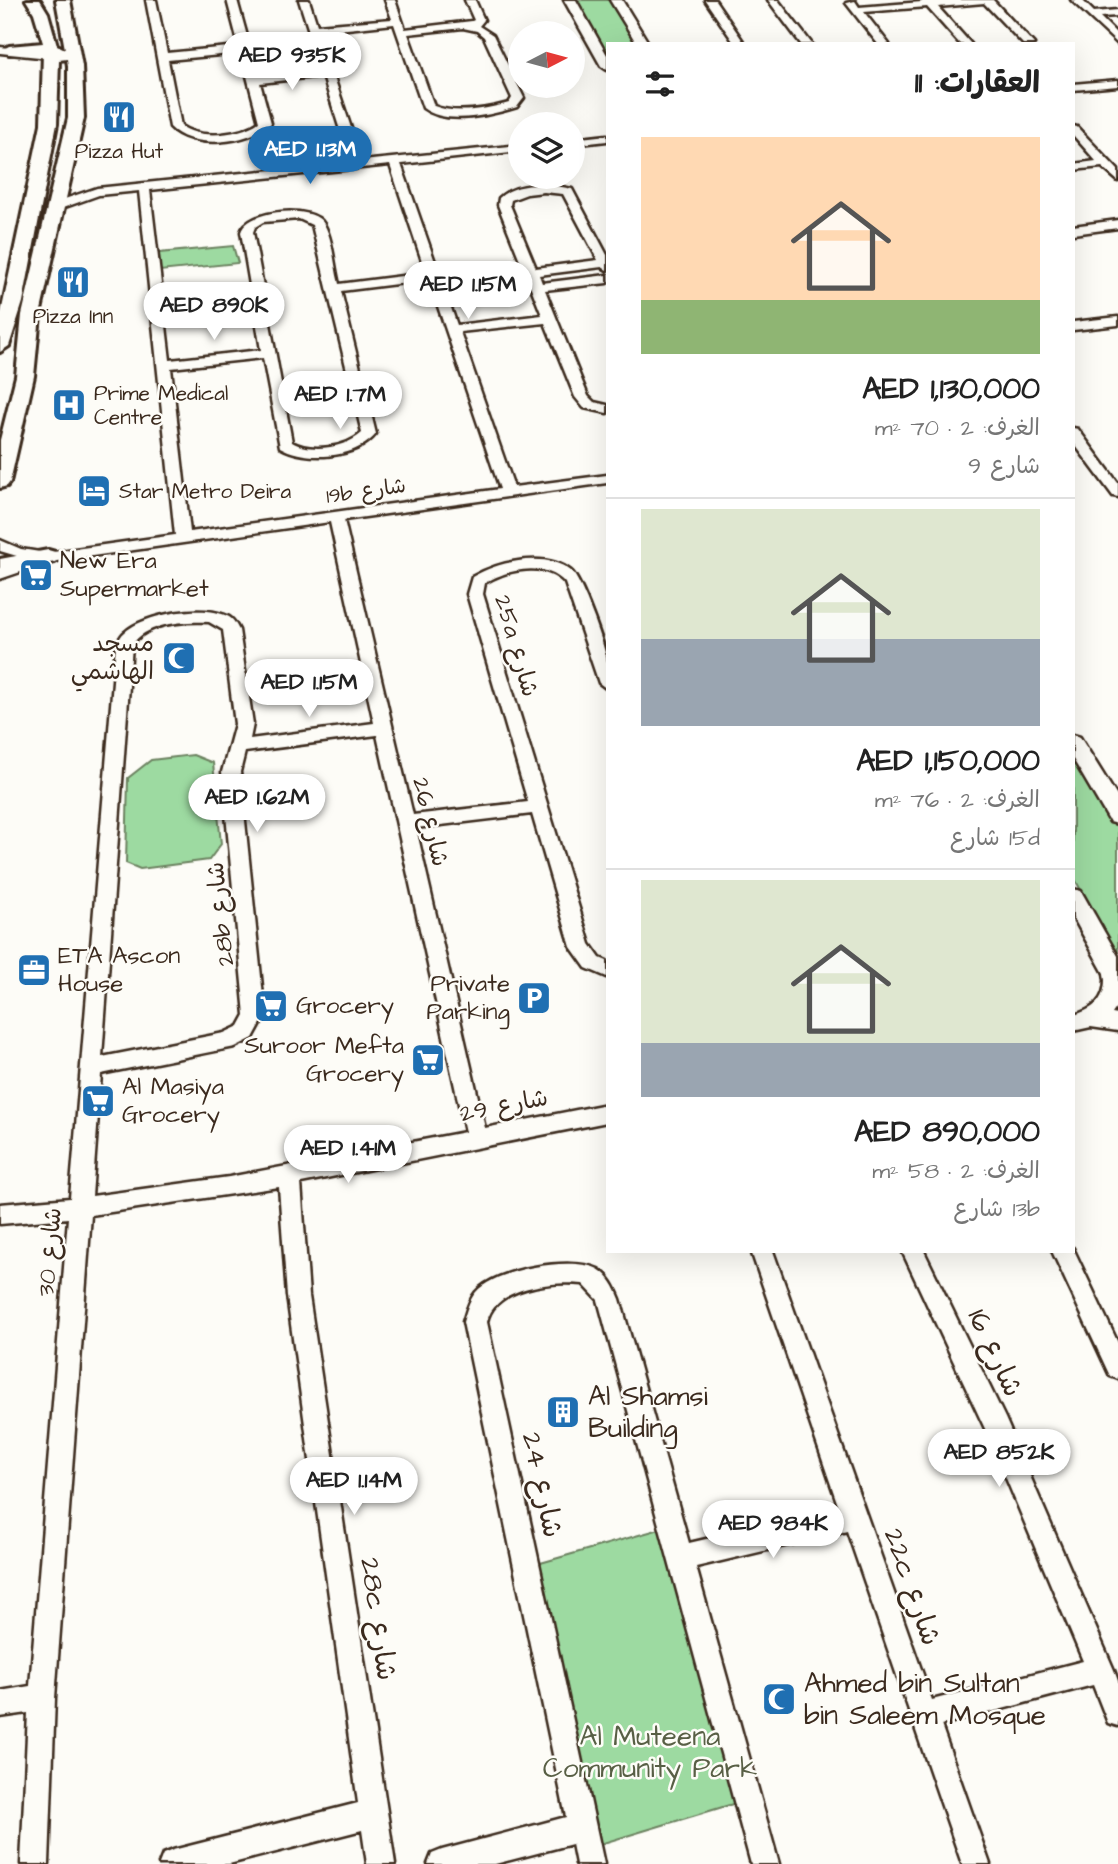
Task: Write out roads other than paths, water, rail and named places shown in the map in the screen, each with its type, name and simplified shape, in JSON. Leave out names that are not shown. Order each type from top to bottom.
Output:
[{"type":"main road","points":[[18,0],[48,41],[61,52],[67,85],[76,91]]},
{"type":"main road","points":[[0,345],[13,302],[46,148],[51,95],[48,41],[33,0]]},
{"type":"main road","points":[[0,479],[25,376],[31,315],[74,130],[76,91],[73,50],[63,0]]},
{"type":"main road","points":[[4,50],[48,41]]},
{"type":"main road","points":[[0,413],[5,382]]},
{"type":"main road","points":[[0,566],[48,557]]},
{"type":"street","points":[[151,0],[176,127],[190,136],[245,133],[263,127],[265,120],[232,0]]},
{"type":"street","points":[[304,0],[358,165]]},
{"type":"street","points":[[313,29],[400,27],[466,26],[480,29],[488,35],[518,98],[513,105],[453,113],[433,110],[427,104],[400,27],[390,0]]},
{"type":"street","points":[[466,26],[479,20],[470,0]]},
{"type":"street","points":[[570,0],[606,64]]},
{"type":"street","points":[[616,0],[642,42]]},
{"type":"street","points":[[710,0],[739,42]]},
{"type":"street","points":[[773,0],[805,42]]},
{"type":"street","points":[[848,0],[882,42]]},
{"type":"street","points":[[856,10],[928,2],[986,0],[1027,42]]},
{"type":"street","points":[[1076,0],[1118,41]]},
{"type":"street","points":[[928,2],[964,42]]},
{"type":"street","points":[[1091,15],[1118,13]]},
{"type":"street","points":[[162,57],[246,49]]},
{"type":"street","points":[[254,80],[327,72]]},
{"type":"street","points":[[1075,88],[1118,83]]},
{"type":"street","points":[[1075,131],[1118,177]]},
{"type":"street","points":[[585,141],[606,138]]},
{"type":"street","points":[[57,206],[97,192],[508,149]]},
{"type":"street","points":[[394,161],[509,493]]},
{"type":"street","points":[[1075,167],[1104,163]]},
{"type":"street","points":[[63,182],[78,189],[97,192]]},
{"type":"street","points":[[144,187],[183,538]]},
{"type":"street","points":[[606,262],[568,192],[555,189],[513,193],[503,202],[585,401],[596,408],[606,409]]},
{"type":"street","points":[[299,215],[312,218],[318,224],[368,428],[365,439],[351,446],[309,452],[289,448],[284,440],[268,353],[247,232],[249,225],[260,219],[299,215]]},
{"type":"street","points":[[1075,230],[1118,224]]},
{"type":"street","points":[[532,272],[606,264]]},
{"type":"street","points":[[334,288],[434,276]]},
{"type":"street","points":[[538,287],[606,279]]},
{"type":"street","points":[[453,329],[550,318]]},
{"type":"street","points":[[1075,326],[1118,321]]},
{"type":"street","points":[[164,365],[268,353]]},
{"type":"street","points":[[1075,435],[1118,493]]},
{"type":"street","name":"19b شارع","points":[[0,574],[48,557],[606,479]]},
{"type":"street","name":"شارع 26","points":[[336,517],[477,1138]]},
{"type":"street","name":"19b شارع","points":[[0,545],[18,553],[48,557]]},
{"type":"street","name":"25a شارع","points":[[606,680],[572,582],[563,570],[546,565],[502,569],[492,571],[478,581],[475,594],[581,947],[593,963],[606,969]]},
{"type":"street","name":"28b شارع","points":[[92,1067],[228,1041],[246,1032],[252,1024],[255,1008],[231,772],[243,738],[244,724],[231,630],[224,621],[201,617],[152,623],[135,629],[125,639],[124,645]]},
{"type":"street","name":"شارع 30","points":[[35,1864],[41,1698],[124,645]]},
{"type":"street","points":[[239,747],[384,728]]},
{"type":"street","points":[[1075,745],[1118,816]]},
{"type":"street","points":[[405,823],[539,807]]},
{"type":"street","points":[[1075,901],[1116,973],[1115,993],[1102,1012],[1082,1021]]},
{"type":"street","points":[[1082,1021],[1118,1023]]},
{"type":"street","name":"شارع 29","points":[[0,1214],[80,1209],[289,1174],[606,1113]]},
{"type":"street","name":"28c شارع","points":[[289,1174],[298,1296],[381,1864]]},
{"type":"street","name":"22c شارع","points":[[763,1253],[976,1864]]},
{"type":"street","name":"شارع 16","points":[[914,1253],[1002,1439],[1118,1713]]},
{"type":"street","points":[[1064,1253],[1118,1368]]},
{"type":"street","name":"شارع 24","points":[[590,1864],[475,1322],[478,1308],[486,1297],[497,1289],[574,1272],[597,1280],[605,1289],[765,1864]]},
{"type":"street","points":[[681,1558],[854,1517]]},
{"type":"street","points":[[924,1716],[1101,1670]]},
{"type":"street","points":[[0,1704],[41,1698]]},
{"type":"street","points":[[173,1864],[374,1813]]},
{"type":"street","points":[[442,1864],[581,1827]]},
{"type":"place","name":"Pizza Hut","points":[[119,117]]},
{"type":"place","name":"Pizza Inn","points":[[73,282]]},
{"type":"place","name":"Prime Medical Centre","points":[[69,405]]},
{"type":"place","name":"Star Metro Deira","points":[[94,491]]},
{"type":"place","name":"New Era Supermarket","points":[[36,575]]},
{"type":"place","name":"مسجد الهاشمي","points":[[179,658]]},
{"type":"place","name":"ETA Ascon House","points":[[34,970]]},
{"type":"place","name":"Private Parking","points":[[534,998]]},
{"type":"place","name":"Grocery","points":[[271,1006]]},
{"type":"place","name":"Suroor Mefta Grocery","points":[[428,1060]]},
{"type":"place","name":"Al Masiya Grocery","points":[[98,1101]]},
{"type":"place","name":"Al Shamsi Building","points":[[563,1412]]},
{"type":"place","name":"Ahmed bin Sultan bin Saleem Mosque","points":[[779,1699]]},
{"type":"park label","name":"Al Muteena Community Park","points":[[650,1752]]}]
